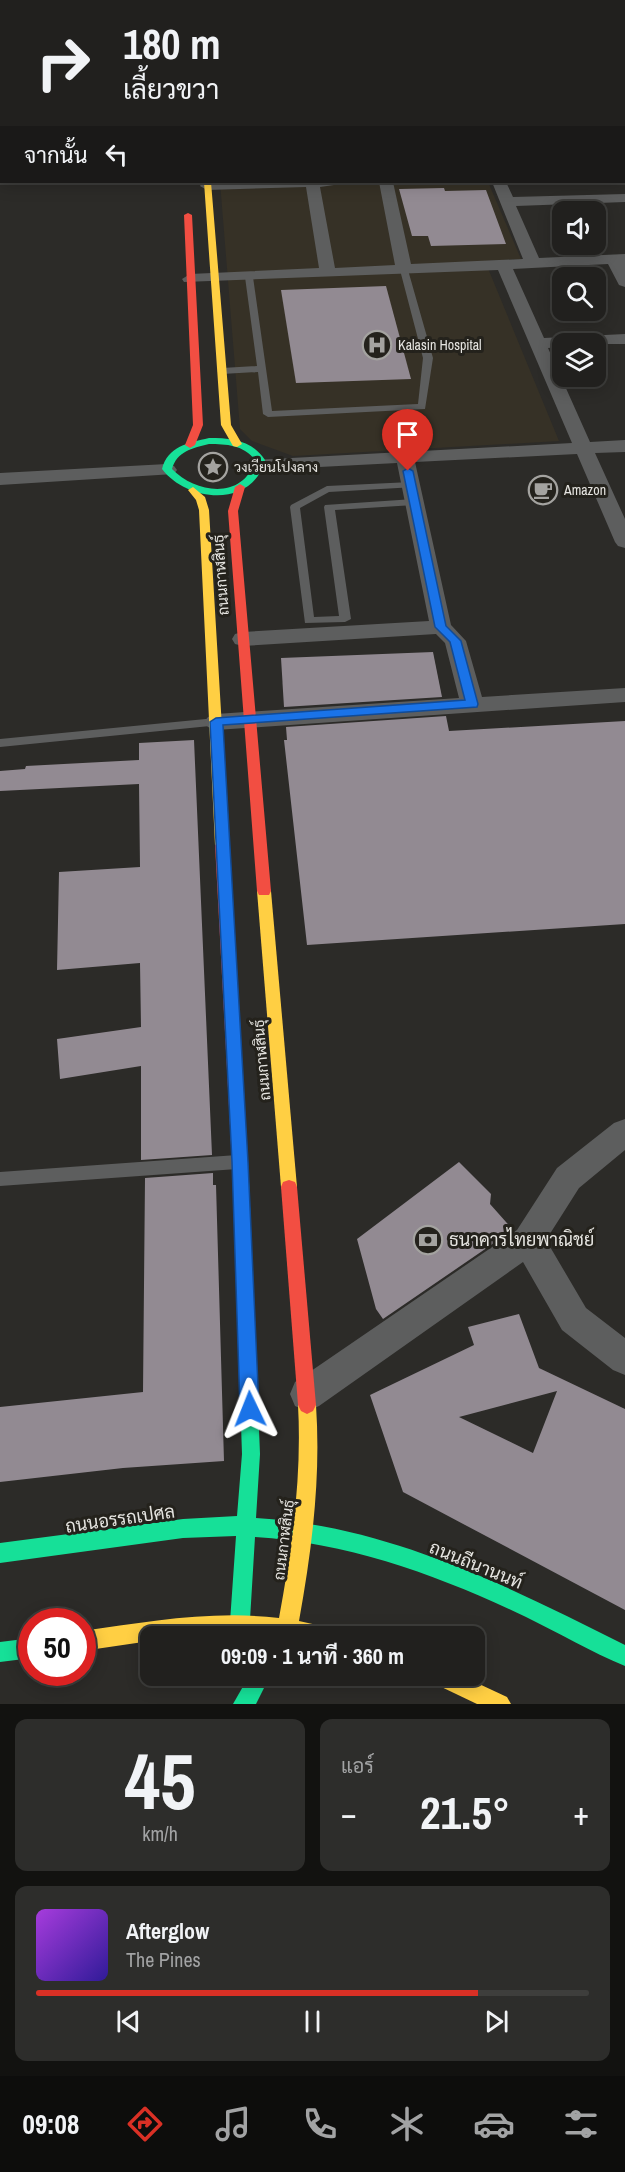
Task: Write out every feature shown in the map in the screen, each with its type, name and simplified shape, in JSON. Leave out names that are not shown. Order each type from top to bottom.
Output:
[{"type":"main road","points":[[207,184],[226,425],[237,444]]},
{"type":"main road","points":[[188,203],[198,425],[190,445]]},
{"type":"main road","points":[[209,441],[237,444],[255,453],[261,464],[259,473],[252,481],[225,491],[193,490],[180,485],[171,478],[167,470],[168,462],[174,454],[190,445],[209,441]]},
{"type":"main road","name":"ถนนกาฬสินธุ์","points":[[240,487],[233,510],[310,1435],[305,1530],[286,1626]]},
{"type":"main road","name":"ถนนกาฬสินธุ์","points":[[193,490],[201,499],[204,510],[240,1162],[251,1454],[240,1626]]},
{"type":"main road","name":"ถนนอรรถเปศล","points":[[0,1553],[189,1528],[246,1526],[305,1530]]},
{"type":"main road","name":"ถนนถีนานนท์","points":[[305,1530],[393,1551],[439,1567],[509,1596],[625,1656]]},
{"type":"main road","points":[[96,1639],[140,1634]]},
{"type":"main road","points":[[0,1652],[18,1650]]},
{"type":"main road","points":[[236,1701],[250,1686]]},
{"type":"main road","points":[[461,1686],[500,1704]]},
{"type":"street","points":[[207,184],[312,183],[328,273]]},
{"type":"street","points":[[386,183],[404,270]]},
{"type":"street","points":[[499,183],[533,263]]},
{"type":"street","points":[[508,202],[625,198]]},
{"type":"street","points":[[190,279],[619,259],[625,282]]},
{"type":"street","points":[[503,264],[625,542]]},
{"type":"street","points":[[537,343],[625,339]]},
{"type":"street","points":[[261,464],[625,446]]},
{"type":"street","points":[[405,458],[441,627],[455,641],[472,704]]},
{"type":"street","points":[[0,479],[167,470]]},
{"type":"street","points":[[243,639],[441,627]]},
{"type":"street","points":[[216,722],[625,695]]},
{"type":"street","points":[[307,1394],[528,1240],[568,1178],[625,1132]]},
{"type":"street","points":[[528,1240],[574,1319],[625,1359]]},
{"type":"lane","points":[[249,277],[268,414],[422,407],[428,358],[404,270]]},
{"type":"lane","points":[[222,371],[261,369]]},
{"type":"lane","points":[[327,489],[412,494],[329,507],[345,619],[309,621],[296,507],[327,489]]},
{"type":"lane","points":[[0,743],[216,722]]},
{"type":"lane","points":[[0,1179],[240,1162]]},
{"type":"shaded area","name":"Kalasin Hospital","points":[[220,183],[488,183],[521,259],[485,261],[559,441],[293,456],[252,441],[240,429]]},
{"type":"building","points":[[444,188],[445,191],[486,190],[506,244],[431,246],[428,236],[412,236],[399,189]]},
{"type":"building","points":[[386,286],[411,379],[296,383],[281,290]]},
{"type":"building","points":[[433,652],[442,697],[284,707],[281,658]]},
{"type":"building","points":[[446,716],[449,731],[625,721],[625,924],[307,945],[284,740],[287,740],[286,727]]},
{"type":"building","points":[[194,740],[212,1155],[141,1160],[141,1066],[60,1079],[57,1039],[141,1027],[140,963],[57,970],[59,872],[140,867],[139,784],[0,791],[0,771],[25,769],[26,766],[139,760],[139,743]]},
{"type":"building","points":[[459,1162],[491,1194],[490,1204],[513,1230],[383,1319],[376,1309],[357,1239]]},
{"type":"building","points":[[213,1173],[213,1185],[216,1185],[224,1461],[123,1468],[0,1482],[0,1407],[143,1392],[145,1178]]},
{"type":"building","points":[[519,1314],[539,1368],[625,1409],[625,1610],[403,1492],[370,1395],[474,1345],[468,1327]],"holes":[[[557,1391],[533,1453],[459,1417]]]},
{"type":"traffic: fast","points":[[209,441],[231,442],[251,449],[260,460],[257,473],[248,483],[221,492],[190,487],[177,480],[167,469],[170,458],[183,448],[209,441]]},
{"type":"traffic: fast","points":[[240,1626],[251,1454],[241,1182]]},
{"type":"traffic: fast","points":[[0,1553],[196,1527],[235,1526],[287,1529],[338,1538],[388,1551],[437,1568],[485,1588],[625,1656]]},
{"type":"traffic: fast","points":[[0,1652],[18,1650]]},
{"type":"traffic: fast","points":[[244,1704],[254,1686]]},
{"type":"traffic: slow","points":[[207,183],[226,425],[237,444]]},
{"type":"traffic: slow","points":[[193,490],[201,499],[204,510],[222,845]]},
{"type":"traffic: slow","points":[[264,891],[289,1187]]},
{"type":"traffic: slow","points":[[288,1626],[305,1518],[309,1462],[307,1405]]},
{"type":"traffic: slow","points":[[193,1626],[263,1626]]},
{"type":"traffic: slow","points":[[96,1639],[140,1632]]},
{"type":"traffic: slow","points":[[461,1686],[500,1704]]},
{"type":"traffic: jam","points":[[188,215],[198,425],[190,445]]},
{"type":"traffic: jam","points":[[240,487],[233,511],[264,891]]},
{"type":"traffic: jam","points":[[222,845],[241,1182]]},
{"type":"traffic: jam","points":[[289,1187],[307,1405]]},
{"type":"place","name":"Kalasin Hospital","points":[[377,345]]},
{"type":"place","name":"วงเวียนโปงลาง","points":[[213,467]]},
{"type":"place","name":"Amazon","points":[[543,490]]},
{"type":"place","name":"ธนาคารไทยพาณิชย์","points":[[428,1240]]},
{"type":"route","points":[[250,1409],[240,1162],[216,722],[472,704],[455,641],[441,627],[408,471]]}]
